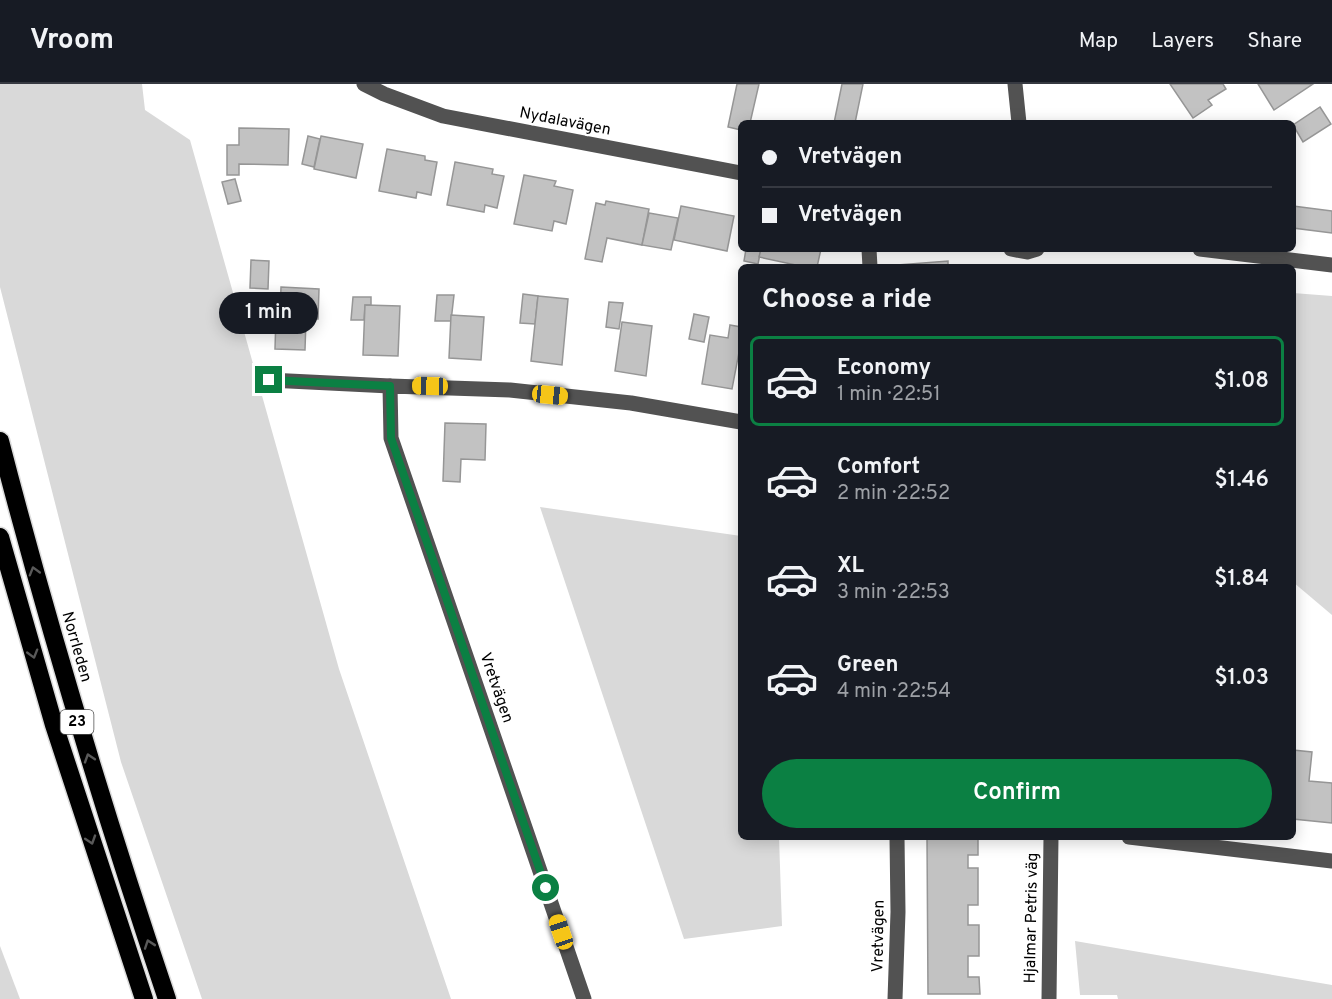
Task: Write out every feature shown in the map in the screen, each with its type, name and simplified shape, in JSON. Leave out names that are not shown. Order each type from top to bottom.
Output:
[{"type":"highway","name":"Norrleden","points":[[0,441],[30,557],[80,730],[168,999]]},
{"type":"highway","name":"23","points":[[0,537],[54,725],[144,999]]},
{"type":"street","name":"Nydalavägen","points":[[364,84],[385,89],[443,116],[738,172]]},
{"type":"street","points":[[1015,84],[1019,120]]},
{"type":"street","points":[[1248,252],[1332,265]]},
{"type":"street","points":[[269,380],[510,390],[631,403],[738,422]]},
{"type":"street","name":"Vretvägen","points":[[390,386],[391,438],[584,999]]},
{"type":"street","name":"Vretvägen","points":[[895,999],[898,912],[897,840]]},
{"type":"street","name":"Hjalmar Petris väg","points":[[1049,999],[1051,840]]},
{"type":"street","points":[[1154,840],[1332,861]]},
{"type":"shaded area","points":[[0,84],[142,84],[145,110],[190,140],[339,669],[451,999],[202,999],[121,762],[0,287]]},
{"type":"shaded area","points":[[1296,293],[1332,296],[1332,615],[1296,585]]},
{"type":"shaded area","points":[[540,507],[738,536],[738,840],[779,840],[782,926],[684,939]]},
{"type":"shaded area","points":[[1075,941],[1332,985],[1332,999],[1118,999],[1117,995],[1080,995]]},
{"type":"shaded area","points":[[0,946],[20,999],[0,999]]},
{"type":"building","points":[[737,84],[759,84],[751,120],[738,120],[738,129],[728,127]]},
{"type":"building","points":[[842,84],[863,84],[856,120],[835,120]]},
{"type":"building","points":[[1170,84],[1223,84],[1226,89],[1208,100],[1212,105],[1193,118]]},
{"type":"building","points":[[1258,84],[1313,84],[1274,110]]},
{"type":"building","points":[[1320,107],[1331,124],[1303,142],[1296,130],[1296,123]]},
{"type":"building","points":[[239,128],[289,129],[288,165],[239,164],[239,175],[227,175],[227,145],[239,145]]},
{"type":"building","points":[[308,136],[320,139],[314,167],[302,164]]},
{"type":"building","points":[[321,136],[363,144],[356,178],[314,169]]},
{"type":"building","points":[[387,149],[425,156],[425,160],[437,162],[431,195],[417,192],[416,198],[379,191]]},
{"type":"building","points":[[455,162],[493,169],[492,174],[504,176],[497,208],[485,205],[484,212],[447,205]]},
{"type":"building","points":[[524,175],[556,181],[554,186],[573,190],[566,224],[554,221],[552,231],[514,224]]},
{"type":"building","points":[[235,179],[241,201],[228,204],[222,182]]},
{"type":"building","points":[[606,201],[649,209],[642,245],[607,238],[602,262],[585,259],[596,203],[605,205]]},
{"type":"building","points":[[681,206],[734,216],[727,251],[674,240]]},
{"type":"building","points":[[1296,206],[1332,211],[1332,233],[1296,228]]},
{"type":"building","points":[[649,213],[678,218],[671,250],[642,245]]},
{"type":"building","points":[[746,252],[760,252],[758,264],[744,261]]},
{"type":"building","points":[[760,252],[820,252],[818,264],[791,264],[759,257]]},
{"type":"building","points":[[251,260],[269,261],[268,289],[250,288]]},
{"type":"building","points":[[948,261],[948,264],[910,264]]},
{"type":"building","points":[[281,287],[319,289],[318,319],[306,319],[305,350],[275,349],[276,315],[280,316]]},
{"type":"building","points":[[523,294],[538,296],[535,324],[520,323]]},
{"type":"building","points":[[437,295],[454,295],[451,321],[435,321]]},
{"type":"building","points":[[538,296],[568,299],[562,365],[531,361]]},
{"type":"building","points":[[353,297],[371,297],[371,305],[365,305],[364,320],[351,320]]},
{"type":"building","points":[[609,302],[623,303],[619,329],[606,327]]},
{"type":"building","points":[[365,305],[400,306],[398,356],[363,355]]},
{"type":"building","points":[[694,314],[709,317],[704,342],[689,339]]},
{"type":"building","points":[[451,315],[484,317],[481,360],[449,358]]},
{"type":"building","points":[[622,322],[652,326],[646,376],[615,371]]},
{"type":"building","points":[[730,325],[738,326],[738,358],[732,389],[702,384],[710,335],[728,338]]},
{"type":"building","points":[[445,423],[486,424],[485,460],[461,459],[460,482],[443,481]]},
{"type":"building","points":[[1296,750],[1312,752],[1309,781],[1332,783],[1332,823],[1296,819]]},
{"type":"building","points":[[927,840],[978,840],[978,855],[968,855],[968,868],[978,868],[978,905],[968,905],[968,925],[979,925],[979,956],[968,956],[968,977],[979,977],[980,994],[928,994]]},
{"type":"route","points":[[269,380],[390,386],[391,438],[546,888]]}]
